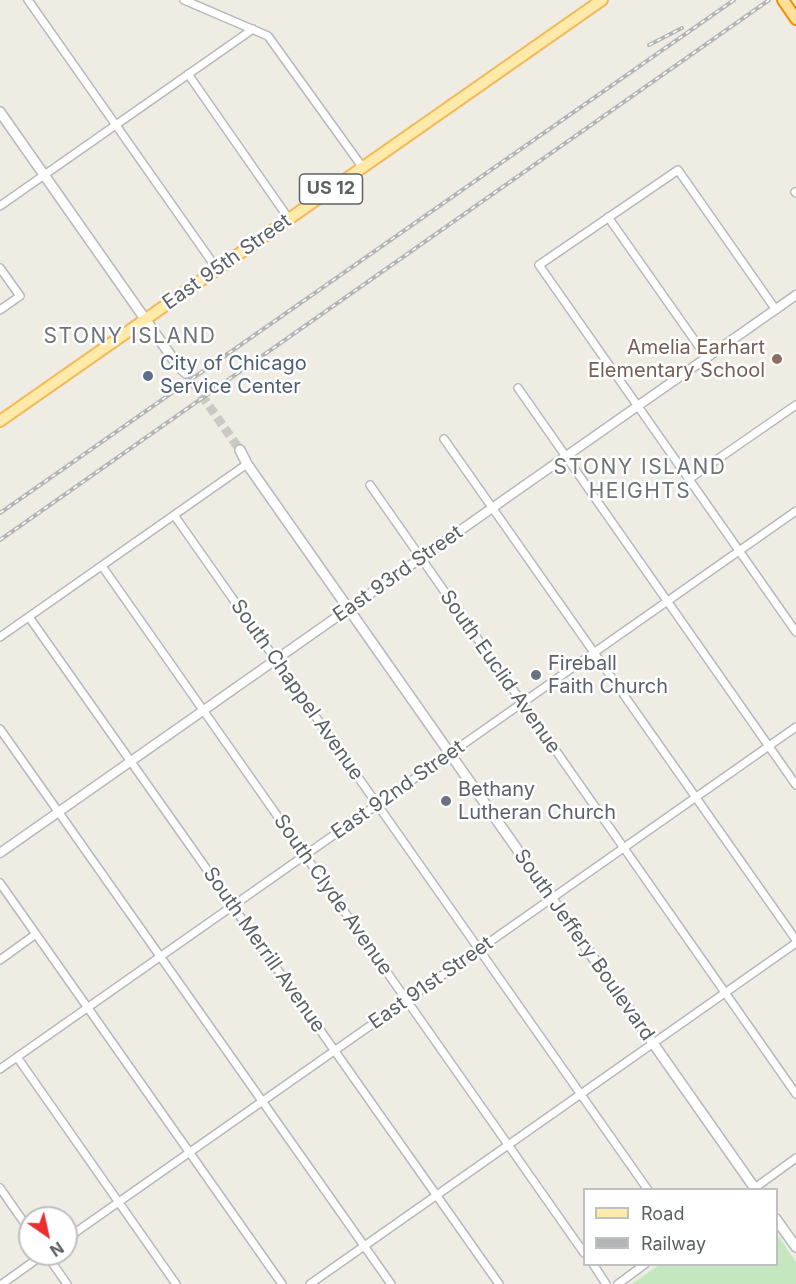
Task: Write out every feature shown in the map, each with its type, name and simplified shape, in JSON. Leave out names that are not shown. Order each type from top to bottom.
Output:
[{"type":"highway","points":[[783,0],[796,19]]},
{"type":"highway","points":[[791,0],[796,7]]},
{"type":"main road","name":"East 95th Street","points":[[0,420],[602,0]]},
{"type":"main road","points":[[0,112],[184,375]]},
{"type":"main road","name":"South Jeffery Boulevard","points":[[238,452],[753,1188]]},
{"type":"main road","points":[[778,1220],[796,1247]]},
{"type":"street","points":[[28,0],[217,269]]},
{"type":"street","points":[[184,0],[268,36],[363,168]]},
{"type":"street","points":[[0,206],[253,28]]},
{"type":"street","points":[[188,74],[289,219]]},
{"type":"street","points":[[776,310],[678,170],[539,264],[740,551],[793,620],[796,632]]},
{"type":"street","points":[[608,218],[707,358]]},
{"type":"street","points":[[0,268],[20,296],[0,310]]},
{"type":"street","name":"East 93rd Street","points":[[0,853],[796,296]]},
{"type":"street","points":[[518,388],[796,785]]},
{"type":"street","points":[[689,479],[796,405]]},
{"type":"street","points":[[310,1284],[796,941],[444,439]]},
{"type":"street","points":[[0,637],[247,464]]},
{"type":"street","name":"South Euclid Avenue","points":[[370,485],[796,1094]]},
{"type":"street","name":"East 92nd Street","points":[[0,1069],[796,511]]},
{"type":"street","name":"South Chappel Avenue","points":[[174,515],[647,1188]]},
{"type":"street","name":"South Clyde Avenue","points":[[102,566],[583,1250]]},
{"type":"street","name":"South Merrill Avenue","points":[[29,616],[499,1284]]},
{"type":"street","name":"East 91st Street","points":[[78,1230],[796,727]]},
{"type":"street","points":[[0,729],[391,1284]]},
{"type":"street","points":[[0,883],[282,1284]]},
{"type":"street","points":[[0,960],[36,934]]},
{"type":"street","points":[[17,1057],[176,1284]]},
{"type":"street","points":[[755,1188],[796,1158]]},
{"type":"street","points":[[0,1188],[18,1214]]},
{"type":"street","points":[[2,1284],[28,1266]]},
{"type":"street","points":[[54,1266],[67,1284]]},
{"type":"street","points":[[593,1266],[606,1284]]},
{"type":"street","points":[[618,1284],[642,1266]]},
{"type":"green space","points":[[778,1235],[796,1262],[796,1284],[632,1284],[658,1266],[778,1266]]},
{"type":"tunnel","points":[[186,373],[240,450]]},
{"type":"railway","points":[[0,513],[734,0]]},
{"type":"railway","points":[[0,540],[769,0]]},
{"type":"railway","points":[[649,45],[682,28]]},
{"type":"place","name":"Amelia Earhart Elementary School","points":[[777,359]]},
{"type":"place","name":"City of Chicago Service Center","points":[[148,376]]},
{"type":"place","name":"Fireball Faith Church","points":[[536,675]]},
{"type":"place","name":"Bethany Lutheran Church","points":[[446,801]]},
{"type":"district","name":"STONY ISLAND","points":[[130,337]]},
{"type":"district","name":"STONY ISLAND HEIGHTS","points":[[640,480]]}]
